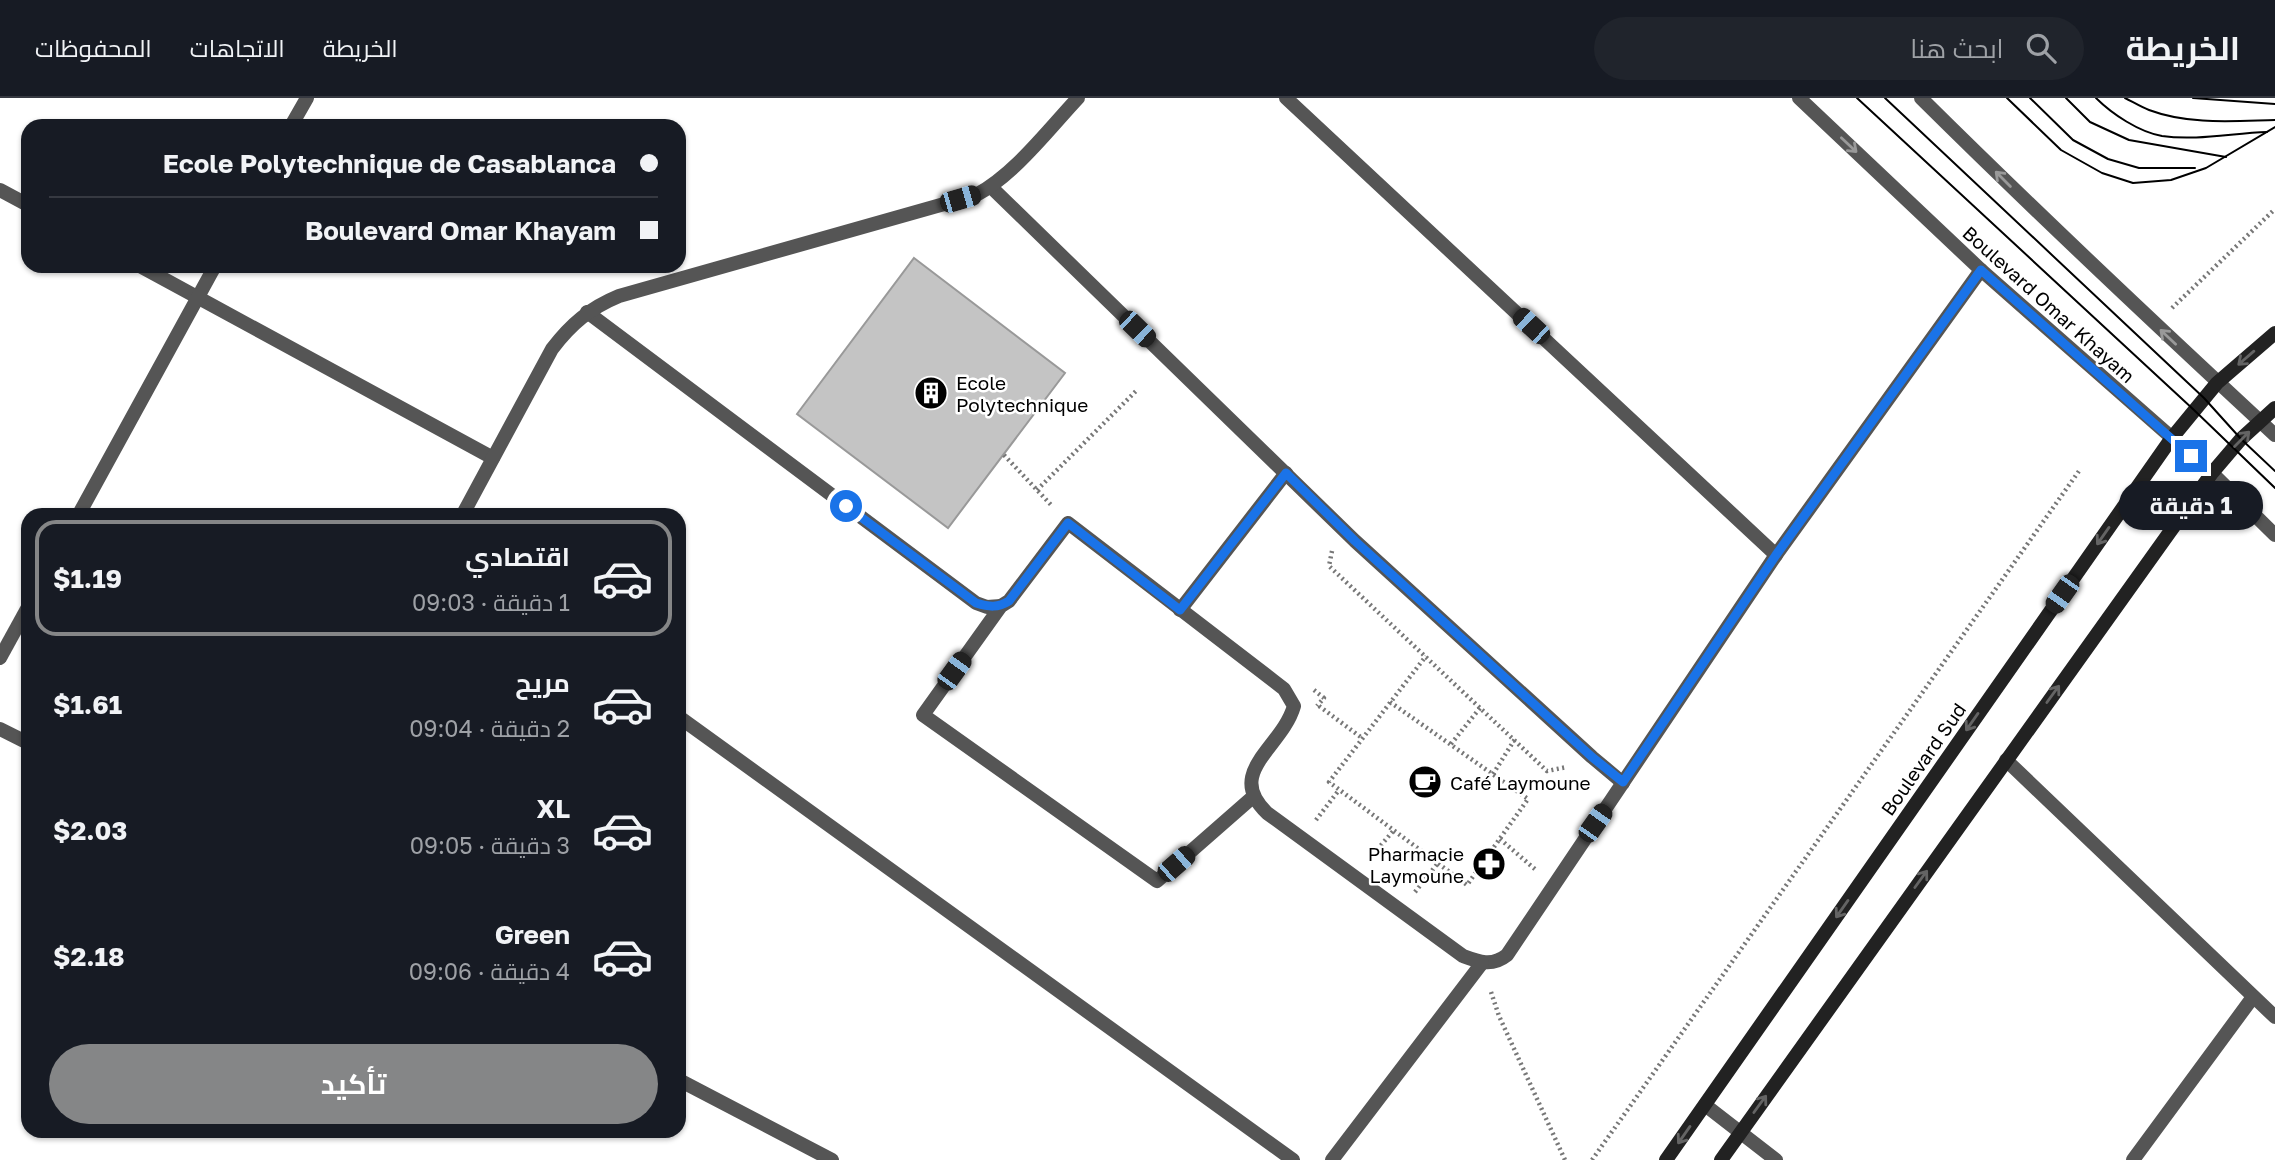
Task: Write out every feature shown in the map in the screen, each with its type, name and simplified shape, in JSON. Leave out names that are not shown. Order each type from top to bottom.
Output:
[{"type":"main road","name":"Boulevard Sud","points":[[1666,1160],[2171,439],[2217,383],[2275,333]]},
{"type":"main road","points":[[1721,1160],[2212,473],[2241,439],[2275,408]]},
{"type":"street","points":[[296,119],[307,98]]},
{"type":"street","points":[[466,508],[552,349],[567,329],[587,312],[618,296],[976,195],[1005,175],[1078,98]]},
{"type":"street","points":[[1286,98],[1776,555]]},
{"type":"street","name":"Boulevard Omar Khayam","points":[[1799,98],[1981,270],[2212,473],[2275,535]]},
{"type":"street","points":[[1921,98],[2155,324],[2275,435]]},
{"type":"street","points":[[991,187],[1355,541],[1582,748],[1623,782]]},
{"type":"street","points":[[0,190],[21,201]]},
{"type":"street","points":[[1254,796],[1157,881],[923,715],[1001,606],[1009,601],[1068,523],[1284,689],[1294,706],[1286,726],[1256,766],[1250,780],[1258,804],[1451,948],[1482,963],[1494,963],[1507,955],[1776,555],[1981,270]]},
{"type":"street","points":[[153,273],[494,458]]},
{"type":"street","points":[[82,508],[211,273]]},
{"type":"street","points":[[587,312],[976,603],[987,607],[1001,606]]},
{"type":"street","points":[[1180,610],[1286,473]]},
{"type":"street","points":[[0,657],[21,620]]},
{"type":"street","points":[[686,722],[1293,1160]]},
{"type":"street","points":[[0,729],[21,740]]},
{"type":"street","points":[[2006,760],[2275,1017]]},
{"type":"street","points":[[1332,1160],[1482,963]]},
{"type":"street","points":[[2133,1160],[2253,997]]},
{"type":"street","points":[[686,1084],[832,1160]]},
{"type":"street","points":[[1704,1105],[1776,1160]]},
{"type":"path","points":[[2155,324],[2275,209]]},
{"type":"path","points":[[1037,490],[1137,390]]},
{"type":"path","points":[[1004,455],[1068,523]]},
{"type":"path","points":[[1592,1160],[2079,471]]},
{"type":"path","points":[[1333,547],[1329,566],[1547,771],[1568,766]]},
{"type":"path","points":[[1390,702],[1528,799],[1467,884],[1329,782],[1390,702],[1426,656]]},
{"type":"path","points":[[1310,716],[1324,698],[1313,690]]},
{"type":"path","points":[[1318,705],[1363,738]]},
{"type":"path","points":[[1451,744],[1480,708]]},
{"type":"path","points":[[1493,774],[1515,740]]},
{"type":"path","points":[[1305,813],[1316,821],[1339,790]]},
{"type":"path","points":[[1370,858],[1394,830]]},
{"type":"path","points":[[1500,839],[1554,884]]},
{"type":"path","points":[[1359,851],[1379,865]]},
{"type":"path","points":[[1527,880],[1543,858]]},
{"type":"path","points":[[1406,886],[1415,893],[1438,863]]},
{"type":"path","points":[[1482,963],[1499,1016],[1564,1160]]},
{"type":"building","name":"Ecole Polytechnique","points":[[914,258],[1065,373],[948,528],[797,414]]},
{"type":"tram line","points":[[1857,98],[2275,488]]},
{"type":"tram line","points":[[1885,98],[2204,398],[2275,471]]},
{"type":"tram line","points":[[2007,98],[2061,150],[2102,173],[2133,183],[2171,180],[2206,168],[2275,127]]},
{"type":"tram line","points":[[2030,98],[2073,140],[2108,159],[2139,168],[2195,168]]},
{"type":"tram line","points":[[2066,98],[2090,122],[2129,140],[2226,157]]},
{"type":"tram line","points":[[2096,98],[2126,121],[2144,131],[2162,136],[2201,137],[2267,132]]},
{"type":"tram line","points":[[2125,98],[2149,110],[2180,118],[2211,121],[2275,120]]},
{"type":"tram line","points":[[2193,98],[2275,104]]},
{"type":"place","name":"Ecole Polytechnique","points":[[931,393]]},
{"type":"place","name":"Café Laymoune","points":[[1425,782]]},
{"type":"place","name":"Pharmacie Laymoune","points":[[1489,864]]},
{"type":"route","points":[[846,506],[976,603],[987,607],[1001,606],[1009,601],[1068,523],[1180,610],[1286,473],[1355,541],[1592,757],[1623,782],[1776,555],[1981,270],[2191,456]]}]
